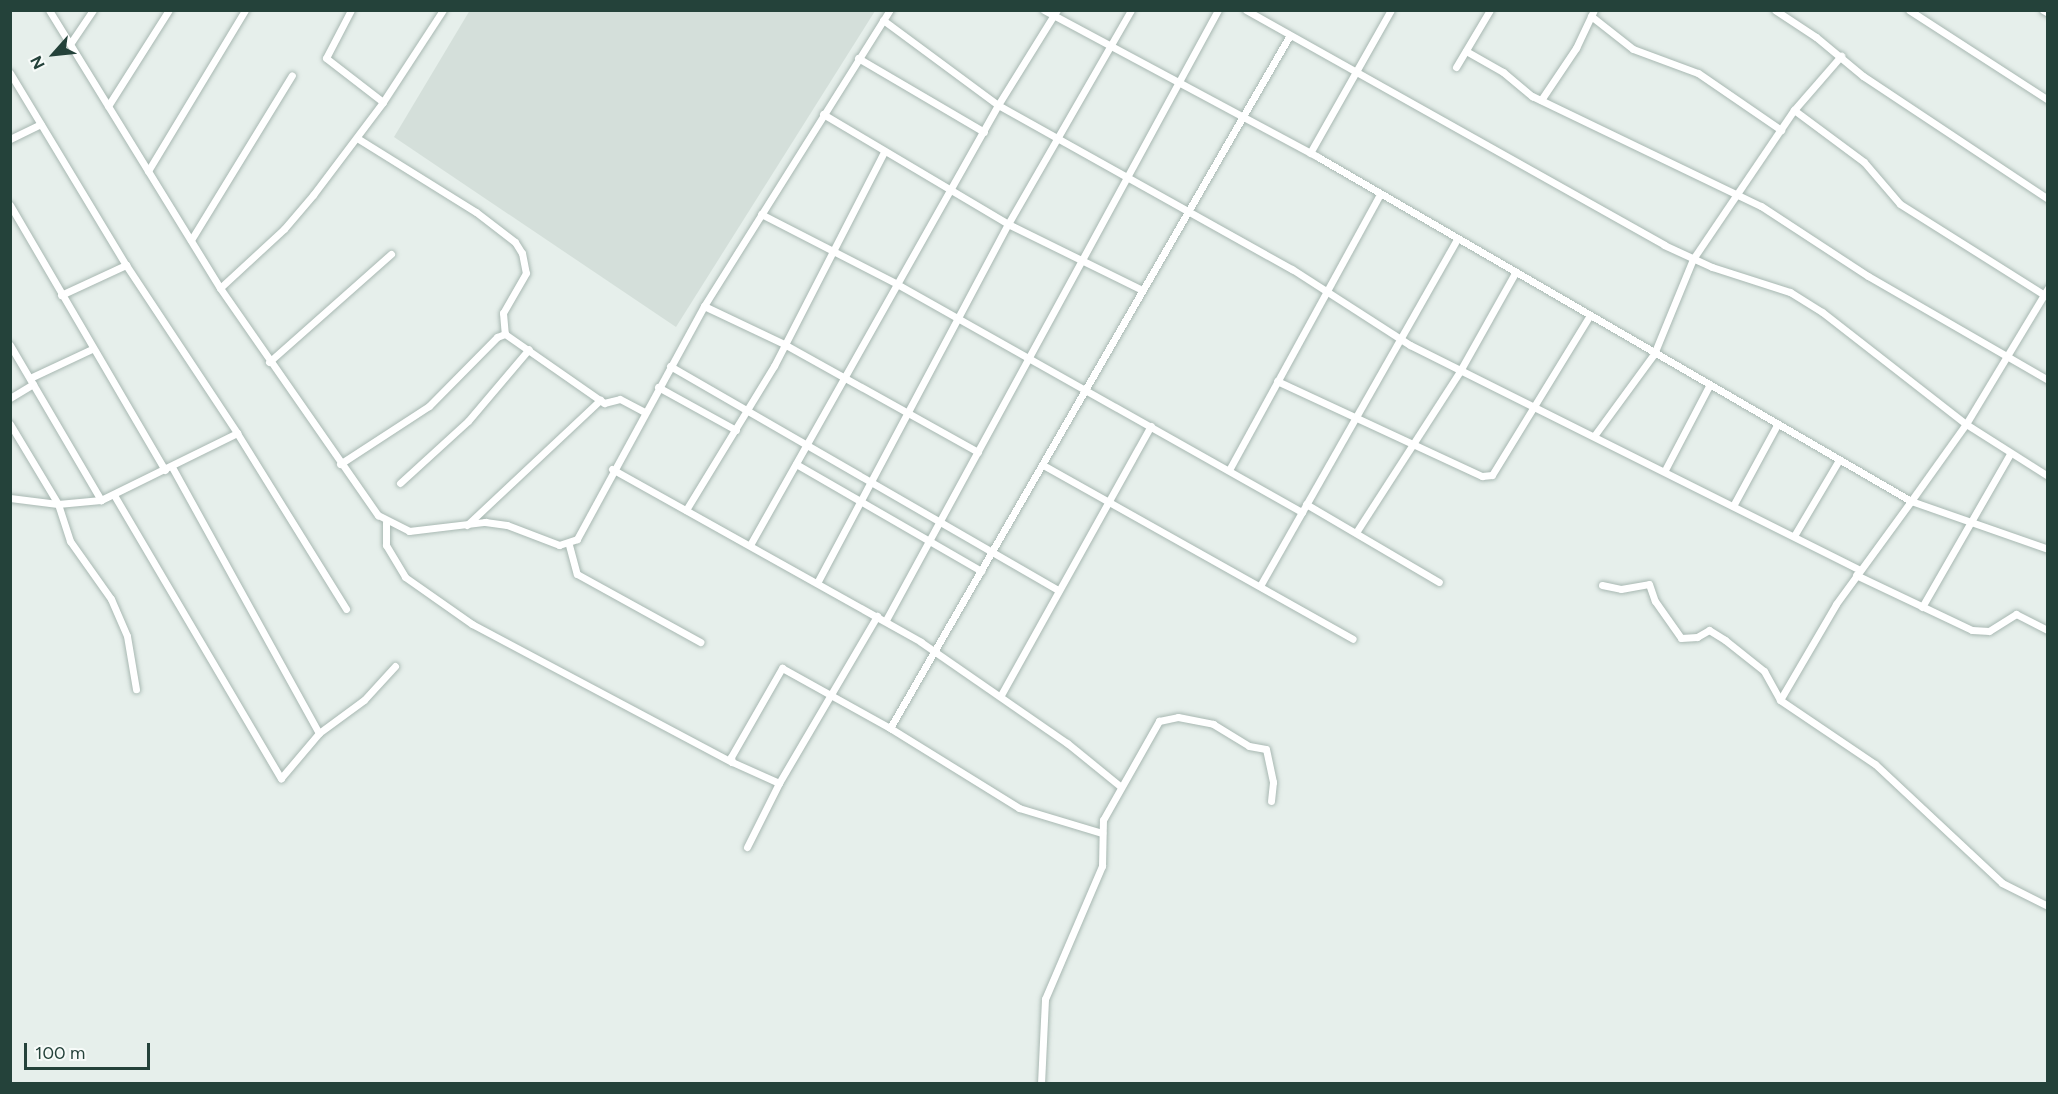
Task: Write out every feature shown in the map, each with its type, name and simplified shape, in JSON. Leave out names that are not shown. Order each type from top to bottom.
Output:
[{"type":"street","points":[[49,10],[220,288],[340,464],[386,522],[409,531],[466,525],[507,525],[559,545],[569,545],[577,539],[612,469],[704,306],[890,10]]},
{"type":"street","points":[[70,44],[93,10]]},
{"type":"street","points":[[108,106],[169,10]]},
{"type":"street","points":[[148,171],[245,10]]},
{"type":"street","points":[[351,10],[326,58],[383,102]]},
{"type":"street","points":[[220,288],[284,229],[357,138],[443,10]]},
{"type":"street","points":[[1044,10],[1055,13],[1242,119],[1310,153],[1708,386],[1911,501],[2048,549]]},
{"type":"street","points":[[817,583],[1008,224],[1059,140],[1131,10]]},
{"type":"street","points":[[886,620],[1129,181],[1218,10]]},
{"type":"street","points":[[1246,10],[1357,71],[1571,195],[1693,259],[1791,292],[1822,312],[1966,424],[2048,476]]},
{"type":"street","points":[[1310,153],[1391,10]]},
{"type":"street","points":[[1456,67],[1490,10]]},
{"type":"street","points":[[1775,10],[1841,56],[1863,76],[2048,199]]},
{"type":"street","points":[[1909,10],[2048,100]]},
{"type":"street","points":[[2043,10],[2048,13]]},
{"type":"street","points":[[750,545],[998,105],[1055,13]]},
{"type":"street","points":[[1541,100],[1576,48],[1592,13],[1633,49],[1698,73],[1781,130]]},
{"type":"street","points":[[883,20],[998,105],[1326,291],[1401,340],[1460,371],[1665,470],[1794,536],[1922,608],[1981,632],[2016,614],[2048,630]]},
{"type":"street","points":[[890,728],[1043,465],[1140,289],[1188,212],[1290,35]]},
{"type":"street","points":[[1466,51],[1541,100],[1736,193],[1868,276],[2008,354],[2048,380]]},
{"type":"street","points":[[1594,436],[1654,354],[1693,259],[1794,110],[1841,56]]},
{"type":"street","points":[[858,58],[984,132]]},
{"type":"street","points":[[10,73],[126,265],[237,433],[346,609]]},
{"type":"street","points":[[191,240],[292,75]]},
{"type":"street","points":[[1779,700],[1858,572],[1966,424],[2046,293],[1900,204],[1864,162],[1794,110]]},
{"type":"street","points":[[823,114],[1008,224],[1082,263],[1140,289]]},
{"type":"street","points":[[10,139],[41,124]]},
{"type":"street","points":[[357,138],[476,212],[515,242],[522,253],[526,273],[503,313],[505,334]]},
{"type":"street","points":[[686,510],[747,412],[884,152]]},
{"type":"street","points":[[1229,470],[1380,194]]},
{"type":"street","points":[[10,205],[92,349],[168,468],[319,733]]},
{"type":"street","points":[[761,214],[897,284],[957,320],[1086,388],[1302,512]]},
{"type":"street","points":[[1260,586],[1457,239]]},
{"type":"street","points":[[269,362],[391,254]]},
{"type":"street","points":[[61,295],[126,265]]},
{"type":"street","points":[[1357,531],[1460,371],[1515,273]]},
{"type":"street","points":[[704,306],[784,344],[978,452]]},
{"type":"street","points":[[1277,381],[1482,476],[1492,475],[1537,407],[1589,317]]},
{"type":"street","points":[[505,334],[600,400],[609,403],[620,399],[644,412]]},
{"type":"street","points":[[340,464],[423,410],[496,337],[505,334]]},
{"type":"street","points":[[10,345],[101,500]]},
{"type":"street","points":[[10,398],[31,381],[92,349]]},
{"type":"street","points":[[400,483],[468,421],[529,349]]},
{"type":"street","points":[[670,366],[806,447],[941,520],[1056,589]]},
{"type":"street","points":[[1665,470],[1708,386]]},
{"type":"street","points":[[658,387],[736,430]]},
{"type":"street","points":[[466,525],[600,400]]},
{"type":"street","points":[[10,424],[58,504],[70,541],[111,599],[123,625],[136,689]]},
{"type":"street","points":[[1733,506],[1777,424]]},
{"type":"street","points":[[1001,695],[1056,589],[1108,504],[1151,426]]},
{"type":"street","points":[[10,498],[58,504],[101,500],[237,433]]},
{"type":"street","points":[[1922,608],[2010,454]]},
{"type":"street","points":[[1794,536],[1839,460]]},
{"type":"street","points":[[796,464],[981,571]]},
{"type":"street","points":[[1043,465],[1108,504],[1353,639]]},
{"type":"street","points":[[612,469],[886,620],[1001,695],[1120,786]]},
{"type":"street","points":[[114,495],[281,778],[319,733],[364,700],[395,666]]},
{"type":"street","points":[[1306,504],[1357,531],[1439,582]]},
{"type":"street","points":[[386,522],[386,545],[405,577],[472,624],[732,762],[779,783]]},
{"type":"street","points":[[569,545],[577,574],[700,642]]},
{"type":"street","points":[[1602,585],[1621,589],[1649,584],[1655,601],[1681,638],[1697,637],[1709,630],[1764,672],[1779,700],[1875,764],[2002,882],[2048,906]]},
{"type":"street","points":[[747,847],[779,783],[877,616]]},
{"type":"street","points":[[732,762],[732,752],[782,668],[890,728],[1018,808],[1102,833]]},
{"type":"street","points":[[1041,1083],[1045,999],[1102,866],[1103,820],[1120,786],[1159,721],[1178,717],[1213,724],[1250,746],[1266,749],[1273,782],[1271,801]]},
{"type":"shaded area","points":[[470,10],[875,11],[676,327],[394,137]]}]
